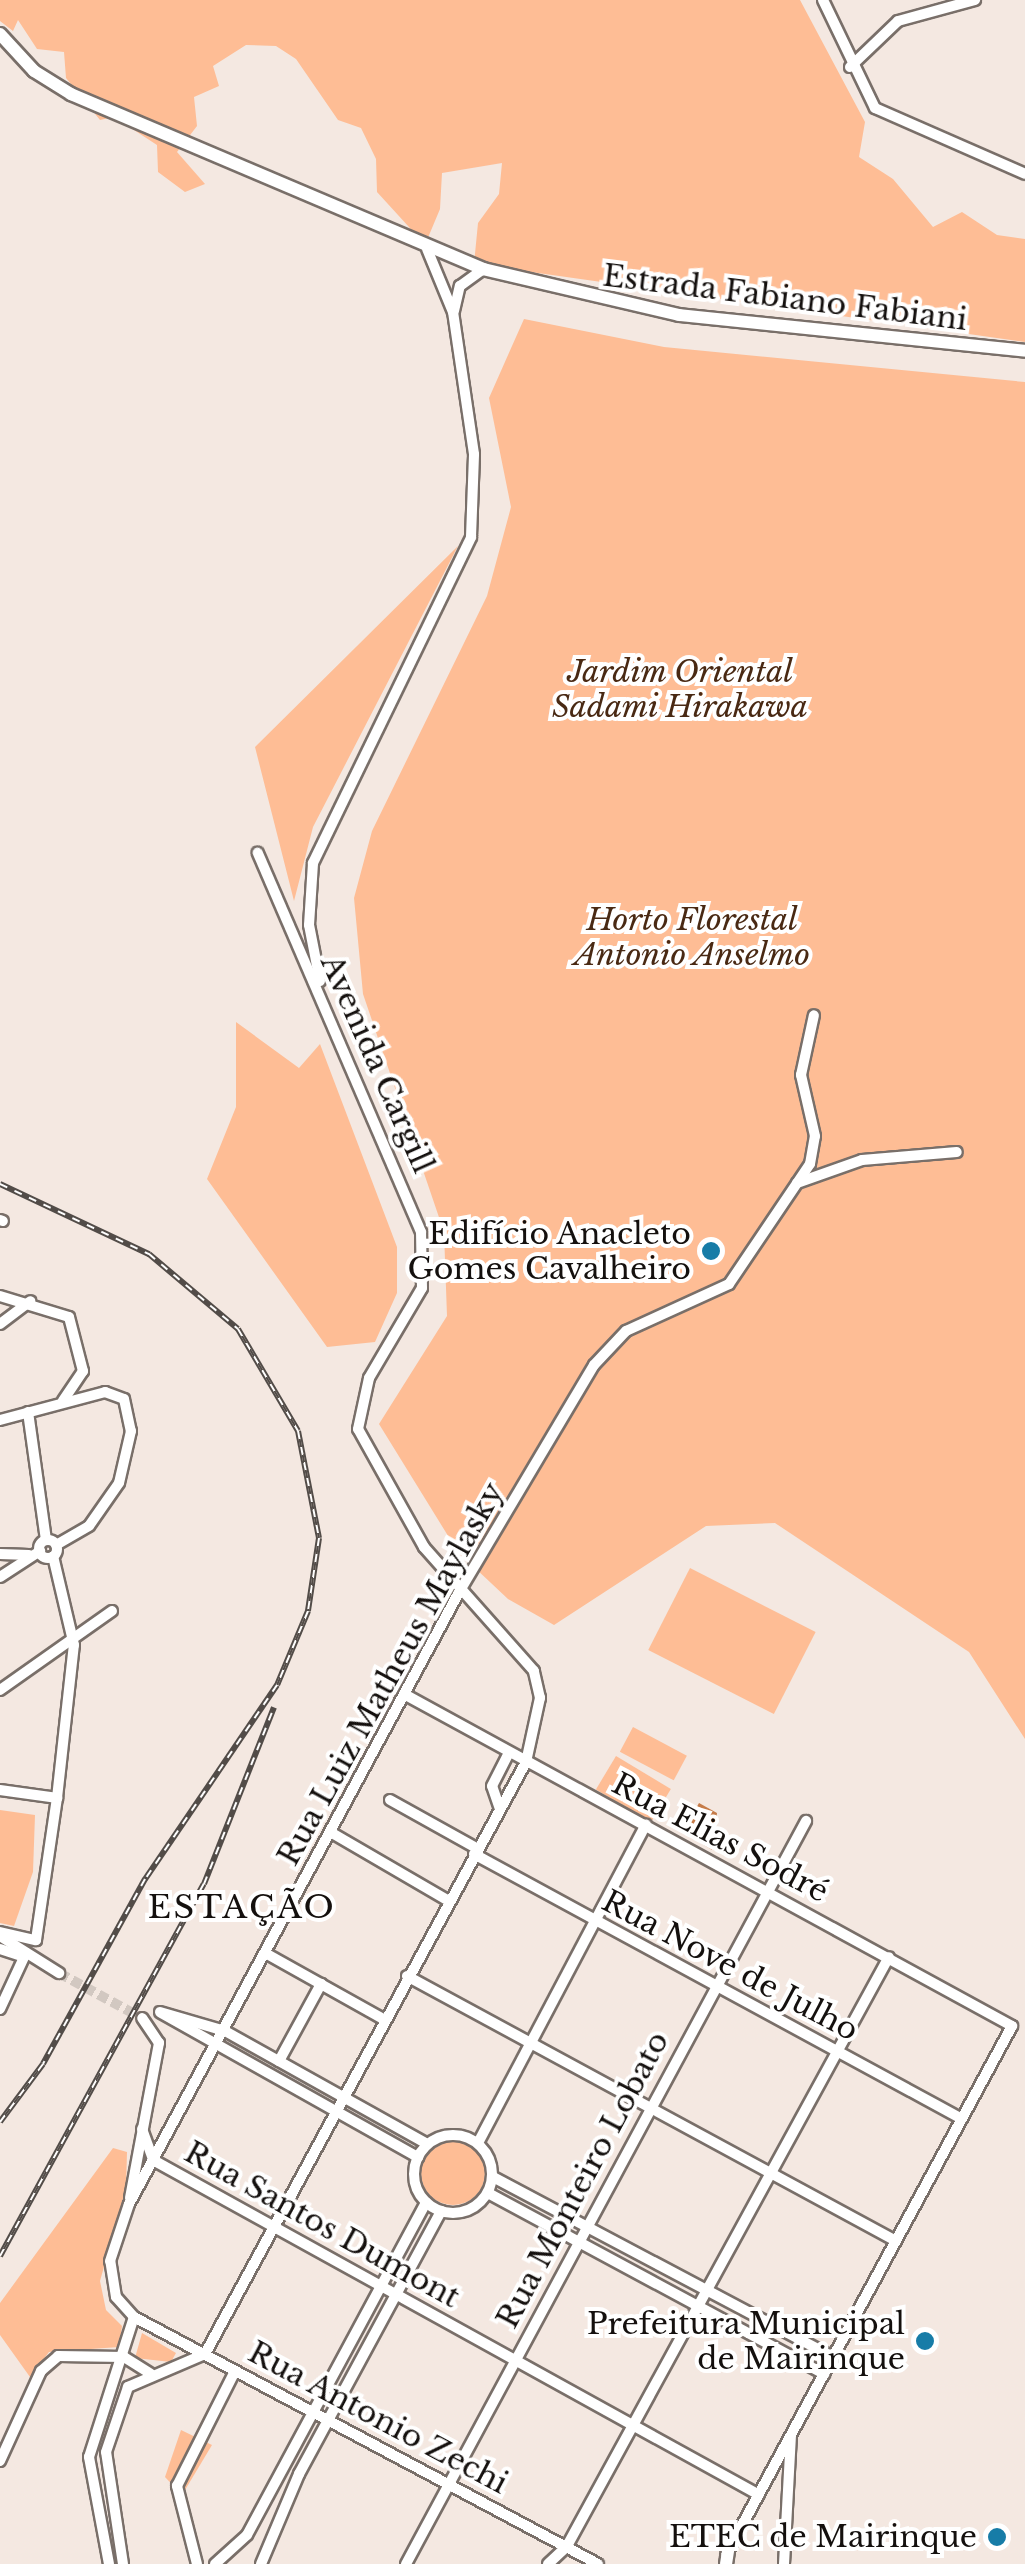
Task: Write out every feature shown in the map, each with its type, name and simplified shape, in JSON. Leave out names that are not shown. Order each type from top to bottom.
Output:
[{"type":"street","points":[[823,0],[850,67],[876,108],[1025,174]]},
{"type":"street","points":[[850,67],[898,22],[975,0]]},
{"type":"street","name":"Estrada Fabiano Fabiani","points":[[0,34],[71,94],[427,249],[483,269],[679,315],[1025,351]]},
{"type":"street","points":[[340,1036],[314,959],[313,863],[471,537],[474,454],[454,312],[427,249]]},
{"type":"street","points":[[454,312],[460,286],[483,269]]},
{"type":"street","name":"Avenida Cargill","points":[[205,2354],[526,1762],[540,1698],[534,1670],[458,1594],[358,1429],[369,1378],[418,1300],[424,1252],[340,1036],[258,853]]},
{"type":"street","name":"Rua Luiz Matheus Maylasky","points":[[134,2317],[109,2272],[130,2204],[226,2032],[458,1594],[555,1427],[626,1331],[729,1284],[796,1184],[814,1150],[801,1075],[814,1015]]},
{"type":"street","points":[[796,1184],[862,1160],[957,1152]]},
{"type":"street","points":[[0,1296],[31,1301],[69,1317],[84,1357],[77,1384],[58,1404]]},
{"type":"street","points":[[0,1324],[31,1301]]},
{"type":"street","points":[[0,1420],[105,1392],[124,1399],[124,1468],[89,1526],[35,1554],[0,1578]]},
{"type":"street","points":[[0,1934],[36,1940],[74,1644],[28,1412]]},
{"type":"street","points":[[0,1554],[35,1554]]},
{"type":"street","points":[[0,1690],[74,1644],[112,1611]]},
{"type":"street","name":"Rua Elias Sodré","points":[[404,1694],[1012,2026],[962,2118]]},
{"type":"street","points":[[500,1809],[491,1791],[509,1753]]},
{"type":"street","points":[[0,1790],[57,1798]]},
{"type":"street","name":"Rua Nove de Julho","points":[[390,1800],[594,1922],[962,2118]]},
{"type":"street","name":"Rua Monteiro Lobato","points":[[406,2564],[806,1820]]},
{"type":"street","points":[[478,2142],[646,1825]]},
{"type":"street","points":[[332,1833],[449,1900]]},
{"type":"street","points":[[0,1934],[27,1956],[59,1973]]},
{"type":"street","points":[[0,1949],[27,1956]]},
{"type":"street","points":[[267,1954],[385,2020]]},
{"type":"street","points":[[0,2009],[27,1956]]},
{"type":"street","points":[[548,2564],[568,2546],[890,1957]]},
{"type":"street","points":[[407,1976],[896,2242]]},
{"type":"street","points":[[279,2061],[321,1984]]},
{"type":"street","points":[[418,2156],[160,2012],[226,2032],[427,2144]]},
{"type":"street","points":[[130,2204],[160,2043],[142,2018]]},
{"type":"street","points":[[725,2560],[962,2118]]},
{"type":"street","name":"Rua Santos Dumont","points":[[142,2129],[153,2160],[759,2495]]},
{"type":"street","points":[[493,2177],[488,2193],[468,2210],[441,2211],[426,2202],[414,2181],[418,2156],[427,2144],[458,2134],[478,2142],[493,2177],[833,2357]]},
{"type":"street","points":[[488,2193],[824,2374]]},
{"type":"street","points":[[215,2564],[247,2535],[426,2202]]},
{"type":"street","points":[[261,2564],[264,2546],[441,2211]]},
{"type":"street","points":[[109,2564],[89,2456],[134,2317]]},
{"type":"street","name":"Rua Antonio Zechi","points":[[134,2317],[598,2564]]},
{"type":"street","points":[[123,2564],[106,2452],[128,2388],[150,2372],[205,2354]]},
{"type":"street","points":[[0,2461],[48,2363],[124,2357],[150,2372]]},
{"type":"street","points":[[197,2564],[177,2486],[236,2370]]},
{"type":"street","points":[[784,2564],[791,2435]]},
{"type":"green space","points":[[0,0],[800,0],[865,122],[859,157],[893,179],[933,227],[962,212],[997,235],[1025,239],[1025,342],[474,264],[478,223],[499,194],[502,163],[442,173],[440,209],[427,240],[419,238],[377,192],[376,159],[361,128],[338,120],[296,59],[276,46],[246,45],[213,66],[219,86],[194,97],[197,126],[177,152],[205,184],[185,192],[158,172],[157,145],[114,117],[100,120],[66,78],[64,52],[37,49],[18,20],[13,31],[0,21]]},
{"type":"green space","name":"Horto Florestal Antonio Anselmo","points":[[524,319],[664,347],[1025,382],[1025,1739],[969,1652],[775,1523],[706,1526],[554,1625],[508,1599],[458,1552],[379,1424],[447,1316],[444,1232],[363,994],[354,898],[372,831],[487,596],[511,507],[489,398]]},
{"type":"green space","points":[[458,546],[313,827],[294,901],[255,747]]},
{"type":"green space","points":[[236,1022],[299,1068],[320,1044],[397,1247],[397,1293],[375,1342],[327,1347],[207,1179],[236,1107]]},
{"type":"green space","points":[[690,1568],[816,1632],[774,1714],[648,1650]]},
{"type":"green space","points":[[633,1727],[687,1756],[674,1780],[620,1752]]},
{"type":"green space","points":[[616,1756],[671,1789],[651,1822],[596,1789]]},
{"type":"green space","points":[[0,1810],[35,1815],[33,1872],[14,1926],[0,1923]]},
{"type":"green space","points":[[453,2141],[476,2150],[485,2173],[476,2196],[453,2205],[430,2196],[421,2173],[430,2150]]},
{"type":"green space","points":[[113,2148],[127,2152],[126,2188],[100,2281],[106,2310],[122,2326],[119,2347],[49,2352],[30,2377],[0,2335],[0,2303]]},
{"type":"green space","points":[[142,2333],[176,2353],[171,2362],[135,2358]]},
{"type":"green space","points":[[181,2430],[212,2445],[182,2495],[165,2477]]},
{"type":"shaded area","points":[[699,1803],[717,1813],[712,1850],[683,1832]]},
{"type":"tunnel","points":[[59,1973],[142,2018]]},
{"type":"railway","points":[[0,1184],[149,1254],[238,1329],[298,1431],[319,1538],[308,1611],[277,1685],[145,1879],[43,2064],[0,2122]]},
{"type":"railway","points":[[0,2256],[204,1884],[274,1707]]},
{"type":"place","name":"Edifício Anacleto Gomes Cavalheiro","points":[[711,1251]]},
{"type":"place","name":"Prefeitura Municipal de Mairinque","points":[[925,2341]]},
{"type":"place","name":"ETEC de Mairinque","points":[[997,2537]]},
{"type":"district","name":"ESTAÇÃO","points":[[242,1907]]},
{"type":"park label","name":"Jardim Oriental Sadami Hirakawa","points":[[680,689]]}]
